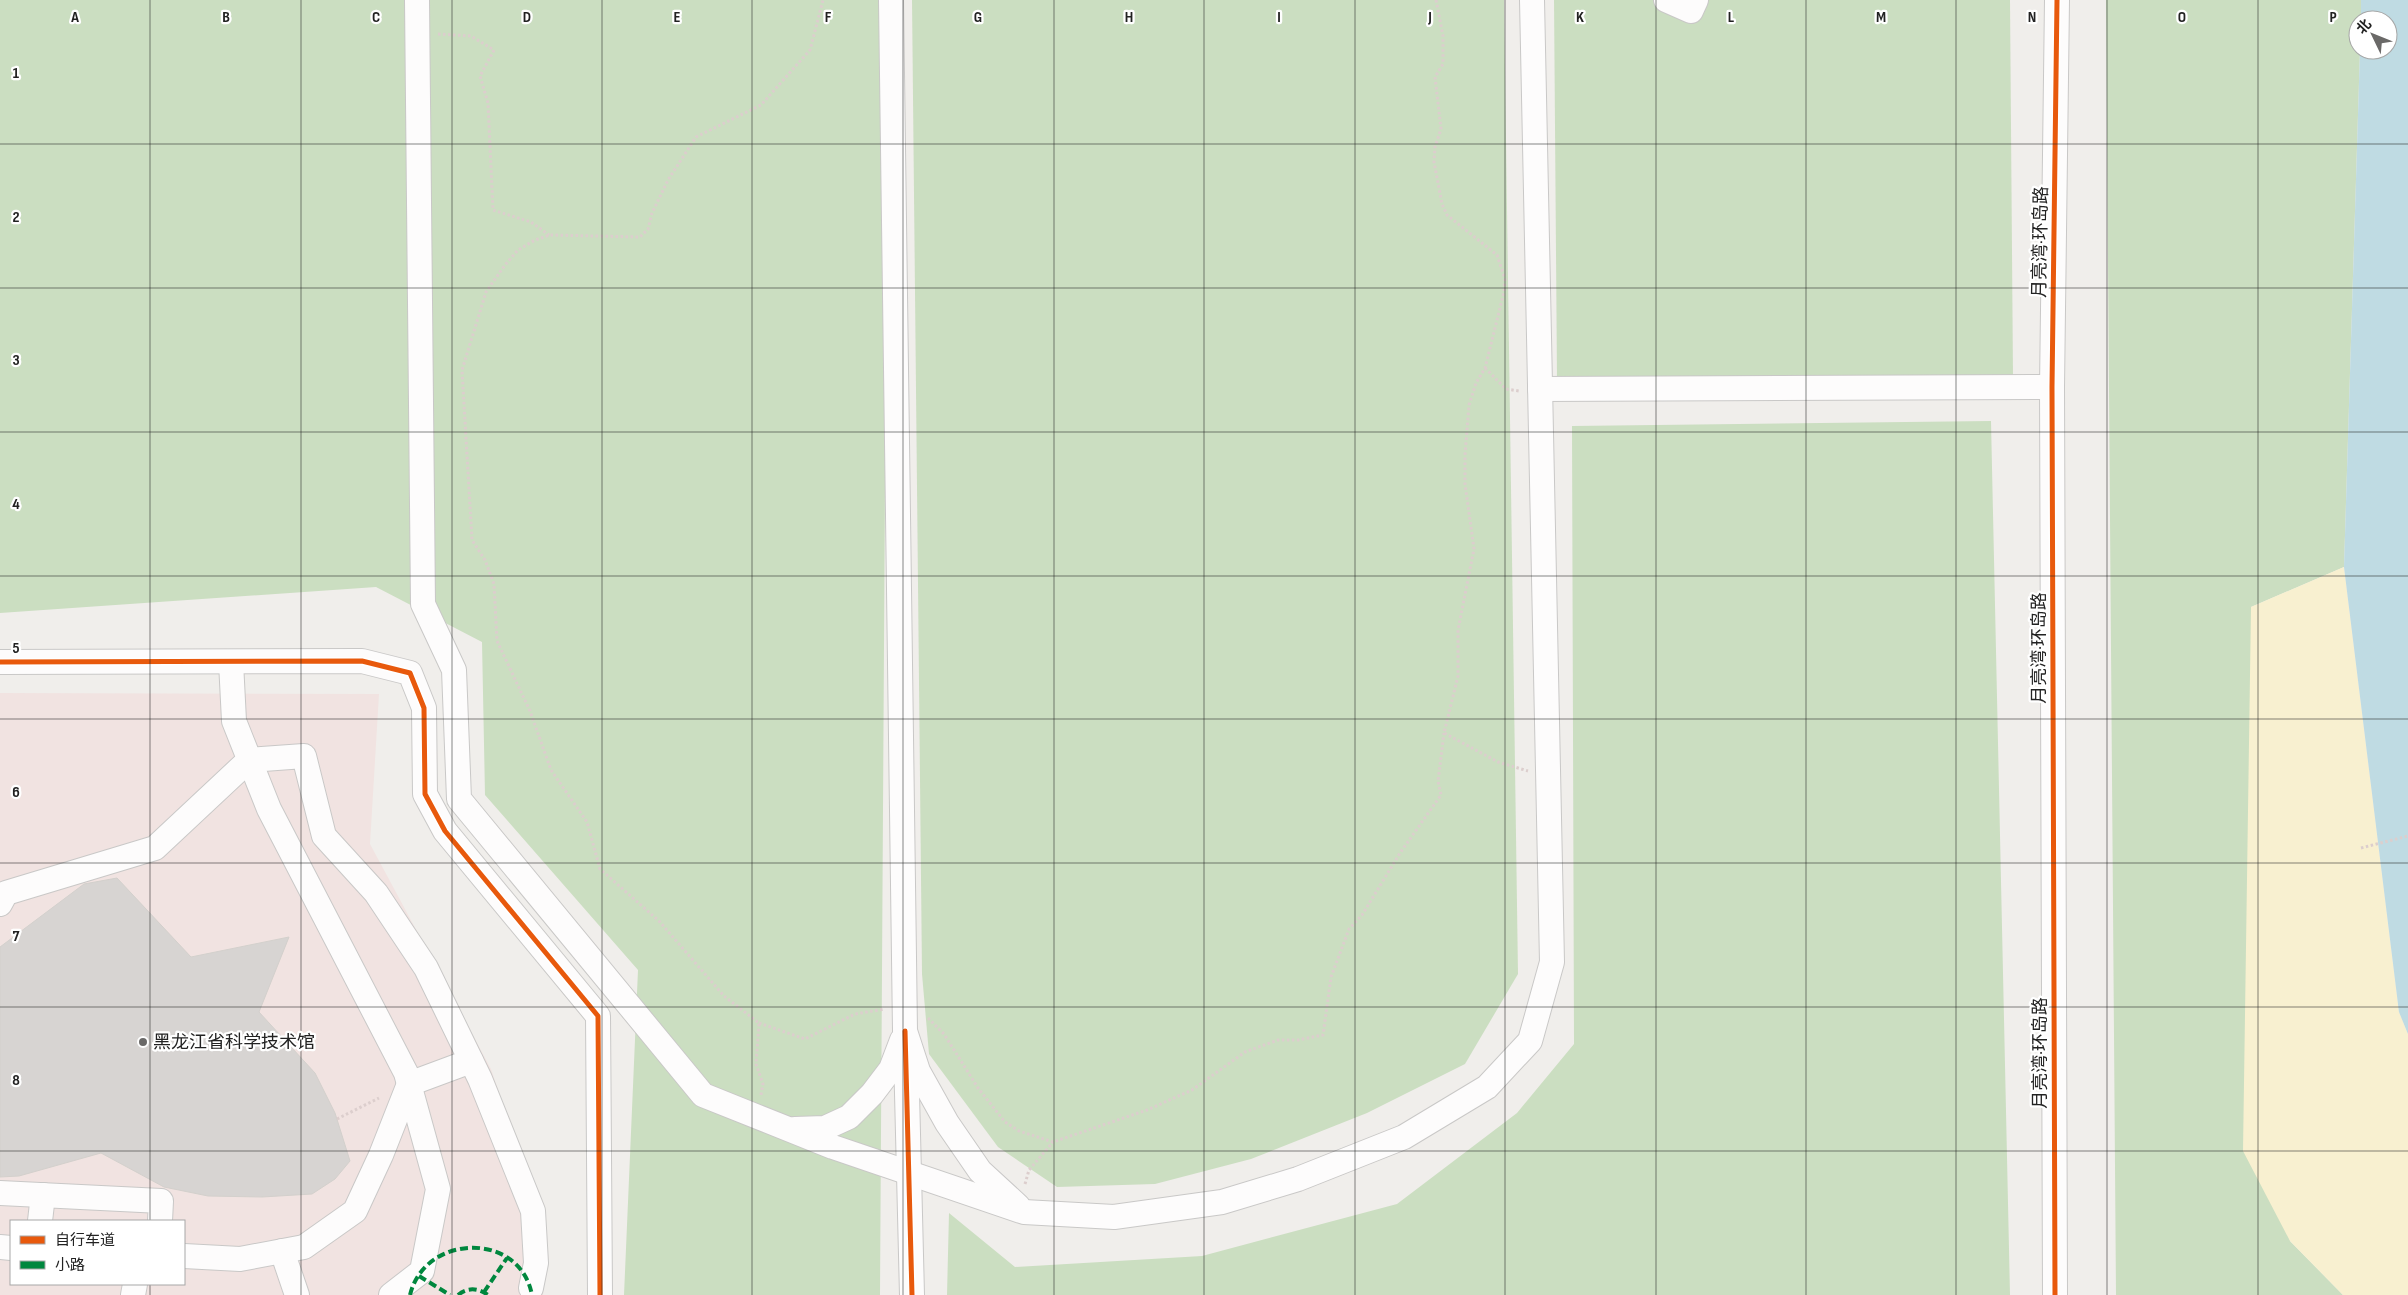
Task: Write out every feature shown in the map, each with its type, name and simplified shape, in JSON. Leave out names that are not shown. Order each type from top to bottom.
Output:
[{"type":"street","points":[[417,0],[423,604],[454,670],[459,799],[702,1095],[788,1129],[910,1173],[1020,1208],[1114,1217],[1222,1202],[1298,1179],[1404,1137],[1487,1087],[1530,1041],[1552,962],[1532,0]]},
{"type":"street","points":[[891,0],[904,1006],[912,1295]]},
{"type":"street","points":[[1666,0],[1691,12],[1696,0]]},
{"type":"street","name":"月亮湾·环岛路","points":[[2055,1295],[2052,387],[2057,0]]},
{"type":"street","points":[[1540,389],[2052,387]]},
{"type":"street","points":[[0,662],[362,661],[410,672],[424,708],[425,794],[445,831],[598,1016],[600,1295]]},
{"type":"street","points":[[231,662],[234,721],[249,760],[269,809],[401,1065],[409,1084],[438,1189],[422,1271],[391,1295]]},
{"type":"street","points":[[0,904],[6,893],[154,848],[249,760],[304,756],[324,836],[376,893],[426,968],[471,1061],[534,1211],[536,1263],[531,1288]]},
{"type":"street","points":[[905,1031],[918,1071],[947,1123],[980,1171],[1020,1208]]},
{"type":"street","points":[[788,1129],[825,1128],[849,1117],[872,1094],[891,1069],[905,1031]]},
{"type":"street","points":[[185,1256],[240,1259],[304,1247],[355,1211],[381,1155],[409,1084],[471,1061]]},
{"type":"street","points":[[0,1193],[161,1201],[160,1220]]},
{"type":"street","points":[[40,1220],[42,1195]]},
{"type":"street","points":[[282,1251],[297,1295]]},
{"type":"path","points":[[822,0],[810,50],[761,105],[696,137],[668,180],[652,213],[648,229],[640,237],[550,236],[534,240],[518,250],[505,264],[486,292],[462,370],[472,540],[485,560],[494,584],[497,641],[530,711],[551,770],[587,822],[600,868],[659,921],[724,996],[759,1023],[805,1039],[855,1014],[904,1006],[921,1012],[944,1034],[978,1088],[1005,1122],[1019,1131],[1053,1142]]},
{"type":"path","points":[[1020,1208],[1029,1170],[1053,1142],[1147,1110],[1192,1090],[1245,1052],[1278,1040],[1298,1040],[1323,1034],[1332,977],[1349,930],[1362,915],[1400,853],[1441,795],[1438,781],[1444,733],[1458,676],[1458,630],[1474,549],[1465,484],[1469,405],[1476,383],[1485,368],[1504,292],[1505,279],[1497,255],[1447,215],[1442,204],[1434,162],[1435,147],[1441,129],[1435,77],[1443,64],[1443,36],[1436,0]]},
{"type":"path","points":[[417,32],[471,36],[494,50],[480,76],[488,103],[493,210],[530,222],[550,236]]},
{"type":"path","points":[[1485,368],[1506,389],[1520,391],[1540,389]]},
{"type":"path","points":[[1444,733],[1498,762],[1522,770],[1548,775]]},
{"type":"path","points":[[2361,848],[2408,836]]},
{"type":"path","points":[[756,1116],[763,1084],[756,1064],[759,1023]]},
{"type":"path","points":[[337,1119],[409,1084]]},
{"type":"shaded area","name":"黑龙江省科学技术馆","points":[[0,693],[379,694],[370,844],[491,1069],[547,1234],[543,1295],[0,1295]]},
{"type":"green space","points":[[0,0],[888,0],[880,1295],[624,1295],[638,970],[485,795],[482,642],[376,587],[0,613]]},
{"type":"green space","points":[[912,0],[1504,0],[1518,974],[1465,1064],[1367,1113],[1251,1159],[1155,1184],[1057,1187],[998,1147],[929,1054],[922,974]]},
{"type":"green space","points":[[1554,0],[2010,0],[2013,376],[1557,379]]},
{"type":"green space","points":[[2106,0],[2361,0],[2361,10],[2348,10],[2348,60],[2360,60],[2344,567],[2251,607],[2290,1241],[2343,1295],[2116,1295]]},
{"type":"green space","points":[[1991,421],[2010,1295],[947,1295],[949,1213],[1015,1267],[1202,1256],[1397,1204],[1517,1113],[1574,1044],[1572,426]]},
{"type":"sand","points":[[2344,567],[2399,1012],[2408,1034],[2408,1295],[2343,1295],[2290,1241],[2243,1151],[2251,607]]},
{"type":"water","points":[[2361,0],[2408,0],[2408,1034],[2399,1012],[2344,567],[2360,60],[2398,60],[2398,10],[2361,10]]},
{"type":"building","name":"黑龙江省科学技术馆","points":[[117,878],[191,957],[289,937],[259,1012],[315,1073],[335,1113],[350,1161],[335,1179],[312,1194],[262,1197],[208,1196],[164,1187],[101,1153],[19,1176],[0,1177],[0,947],[84,884]]},
{"type":"marked path","points":[[410,1295],[419,1275],[434,1260],[452,1251],[472,1248],[492,1251],[510,1259],[524,1274],[532,1295]]},
{"type":"marked path","points":[[484,1292],[507,1258]]},
{"type":"marked path","points":[[419,1276],[450,1295]]},
{"type":"marked path","points":[[458,1295],[473,1289],[488,1295]]},
{"type":"cycle path","points":[[2055,1295],[2052,387],[2057,0]]},
{"type":"cycle path","points":[[0,662],[362,661],[410,673],[424,708],[425,794],[445,831],[598,1016],[600,1295]]},
{"type":"cycle path","points":[[905,1031],[912,1295]]},
{"type":"place","name":"黑龙江省科学技术馆","points":[[143,1042]]}]
